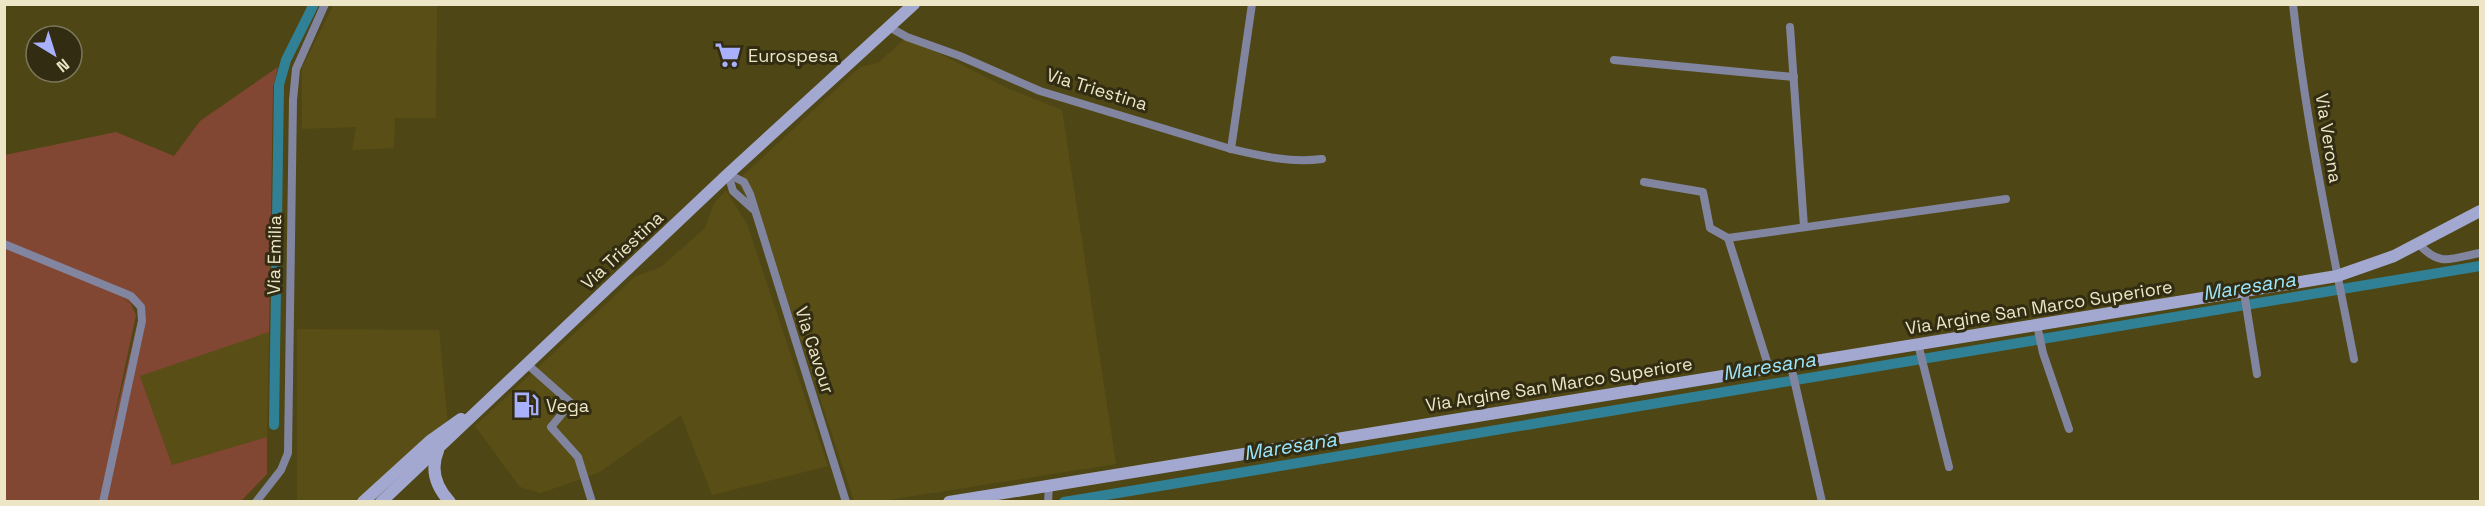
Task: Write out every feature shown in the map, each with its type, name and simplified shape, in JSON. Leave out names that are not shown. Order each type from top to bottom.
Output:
[{"type":"street","name":"Via Emilia","points":[[256,501],[280,470],[288,453],[293,100],[296,69],[325,4]]},
{"type":"street","name":"Via Triestina","points":[[384,499],[728,174],[914,4]]},
{"type":"street","points":[[1231,149],[1252,4]]},
{"type":"street","name":"Via Verona","points":[[2293,4],[2307,114],[2354,359]]},
{"type":"street","name":"Via Triestina","points":[[889,27],[907,37],[934,45],[1040,91],[1231,149],[1302,162],[1322,159]]},
{"type":"street","points":[[1790,27],[1804,227]]},
{"type":"street","points":[[1614,60],[1794,77]]},
{"type":"street","name":"Via Cavour","points":[[728,174],[734,191],[753,209]]},
{"type":"street","name":"Via Cavour","points":[[728,174],[744,182],[846,501]]},
{"type":"street","points":[[1644,182],[1703,192],[1710,228],[1728,238],[2006,198]]},
{"type":"street","name":"Via Argine San Marco Superiore","points":[[949,501],[1049,493],[1769,368],[1791,368],[2338,279],[2419,244],[2481,211]]},
{"type":"street","points":[[1728,238],[1769,368]]},
{"type":"street","points":[[4,244],[132,296],[141,307],[142,321],[103,501]]},
{"type":"street","points":[[2419,244],[2430,256],[2438,260],[2481,253]]},
{"type":"street","points":[[2245,294],[2257,374]]},
{"type":"street","points":[[2038,328],[2043,353],[2069,429]]},
{"type":"street","points":[[1919,346],[1949,467]]},
{"type":"street","points":[[527,364],[571,403],[551,427],[578,457],[592,501]]},
{"type":"street","points":[[1791,368],[1822,501]]},
{"type":"street","points":[[363,501],[430,441],[496,394]]},
{"type":"street","points":[[440,447],[433,465],[435,479],[450,501]]},
{"type":"shaded area","points":[[334,4],[437,5],[436,118],[395,118],[394,148],[352,150],[356,127],[302,129],[302,68]]},
{"type":"shaded area","points":[[907,37],[1005,87],[1062,110],[1116,464],[882,501],[854,501],[761,220],[736,182],[860,67],[878,63]]},
{"type":"shaded area","points":[[278,67],[273,87],[269,332],[140,376],[172,465],[267,437],[267,474],[241,501],[5,502],[5,155],[116,132],[174,156],[200,121]],"holes":[[[121,298],[133,304],[140,312],[109,442],[136,315],[131,304]]]},
{"type":"shaded area","points":[[726,191],[747,224],[828,466],[712,495],[681,415],[598,473],[541,493],[520,487],[475,426],[636,276],[661,267],[705,228],[714,203]]},
{"type":"shaded area","points":[[297,329],[439,330],[448,425],[366,501],[297,502]]},
{"type":"shaded area","points":[[269,332],[267,437],[172,465],[140,376]]},
{"type":"waterway","points":[[274,425],[279,85],[286,60],[314,4]]},
{"type":"waterway","name":"Maresana","points":[[1064,502],[2480,266]]},
{"type":"place","name":"Eurospesa","points":[[728,55]]},
{"type":"place","name":"Vega","points":[[526,405]]}]
